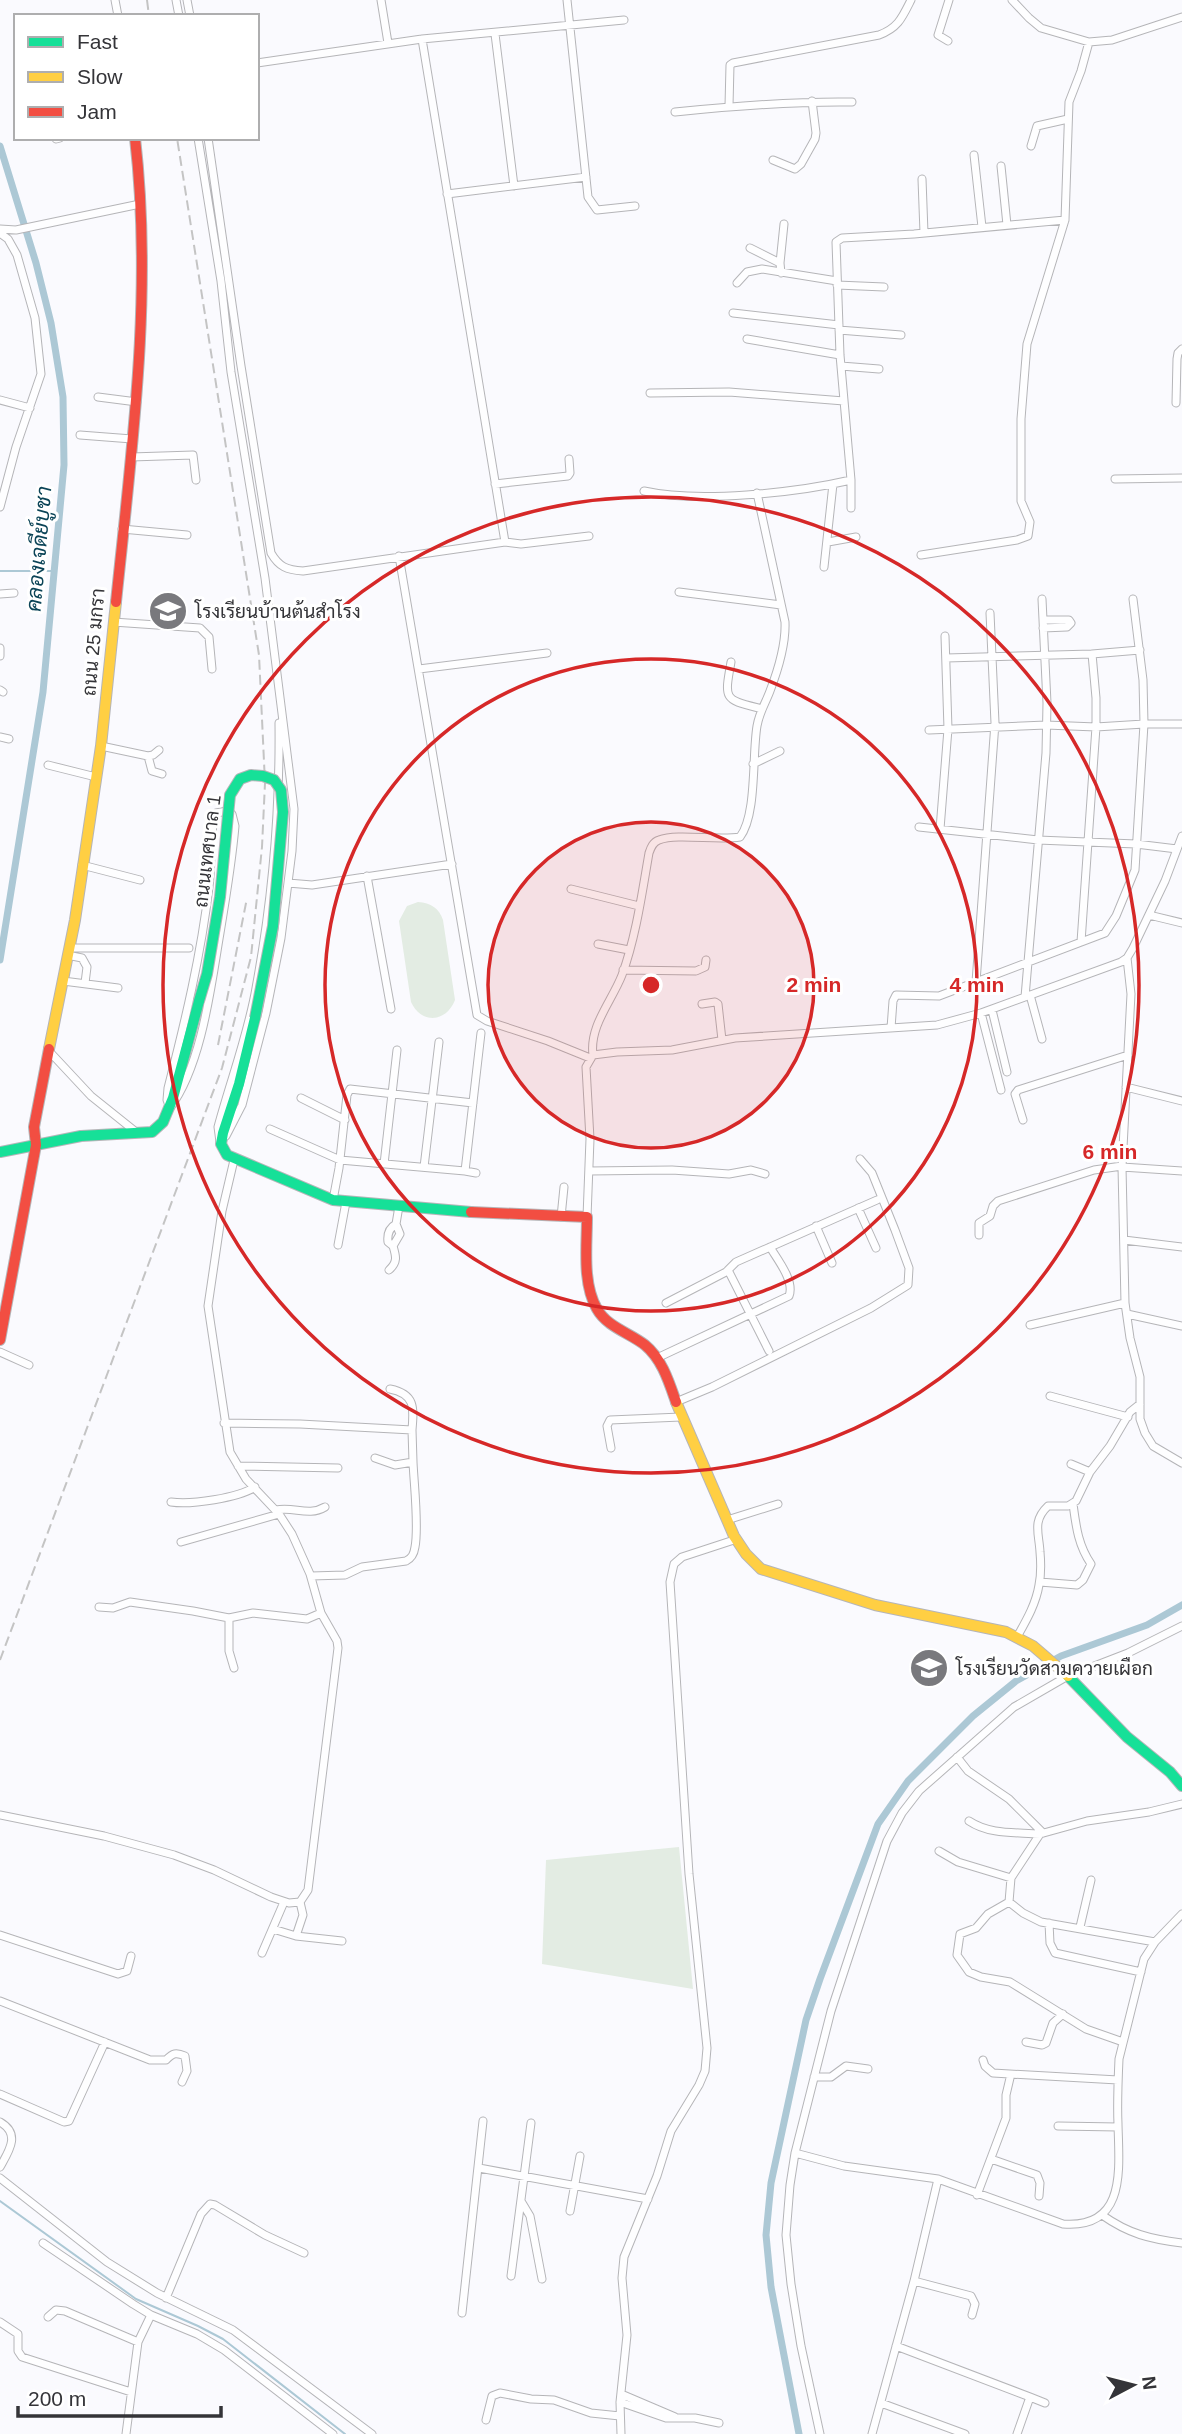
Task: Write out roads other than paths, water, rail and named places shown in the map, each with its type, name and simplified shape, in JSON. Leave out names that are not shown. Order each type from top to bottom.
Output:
[{"type":"street","points":[[381,0],[388,43]]},
{"type":"street","points":[[567,0],[589,197],[597,209],[635,206]]},
{"type":"street","points":[[729,106],[730,65],[733,63],[879,35],[893,30],[901,22],[911,0]]},
{"type":"street","points":[[948,0],[938,35],[948,41]]},
{"type":"street","points":[[1012,0],[1041,28],[1089,42],[1112,40],[1182,17]]},
{"type":"street","points":[[259,63],[422,39],[624,20]]},
{"type":"street","points":[[495,34],[514,186]]},
{"type":"street","points":[[422,39],[505,542]]},
{"type":"street","points":[[921,555],[1017,540],[1030,533],[1030,522],[1021,501],[1021,419],[1027,344],[1065,220],[1068,119],[1072,92],[1089,42]]},
{"type":"street","points":[[773,160],[795,169],[801,164],[816,133],[812,101]]},
{"type":"street","points":[[675,112],[812,101],[852,102]]},
{"type":"street","points":[[1031,146],[1037,127],[1068,119]]},
{"type":"street","name":"ถนน 25 มกรา","points":[[0,1340],[36,1144],[34,1127],[63,981],[101,746],[141,342],[140,204],[135,140]]},
{"type":"street","points":[[198,140],[221,281],[231,372],[265,578],[294,809],[281,938],[250,1081],[242,1105],[221,1144]]},
{"type":"street","points":[[208,140],[271,553],[278,564],[289,570],[303,571],[505,542],[521,544],[589,536]]},
{"type":"street","points":[[974,155],[982,228]]},
{"type":"street","points":[[1001,166],[1007,225]]},
{"type":"street","points":[[447,194],[586,177]]},
{"type":"street","points":[[922,179],[924,233]]},
{"type":"street","points":[[0,231],[140,204]]},
{"type":"street","points":[[851,508],[840,355],[838,239],[1065,220]]},
{"type":"street","points":[[781,273],[785,224]]},
{"type":"street","points":[[0,231],[17,254],[35,318],[41,374],[16,447],[0,507]]},
{"type":"street","points":[[750,248],[780,263]]},
{"type":"street","points":[[737,283],[739,278],[754,269],[837,283],[884,287]]},
{"type":"street","points":[[733,313],[901,335]]},
{"type":"street","points":[[747,339],[840,355]]},
{"type":"street","points":[[1176,403],[1179,383],[1177,359],[1182,349]]},
{"type":"street","points":[[841,366],[879,369]]},
{"type":"street","points":[[650,393],[729,392],[844,401]]},
{"type":"street","points":[[98,397],[136,402]]},
{"type":"street","points":[[0,400],[30,408]]},
{"type":"street","points":[[80,435],[132,439]]},
{"type":"street","points":[[131,457],[193,455],[197,480]]},
{"type":"street","points":[[495,484],[568,476],[569,459]]},
{"type":"street","points":[[1115,479],[1182,478]]},
{"type":"street","points":[[644,491],[676,497],[757,493],[851,480]]},
{"type":"street","points":[[824,567],[833,484]]},
{"type":"street","points":[[757,493],[786,634],[776,673],[757,723],[752,789],[743,834],[729,839],[664,839],[654,843],[649,853],[629,950],[623,970],[604,1006],[586,1067],[590,1113],[587,1217],[590,1288],[599,1314],[642,1341],[657,1358],[727,1520],[745,1554],[761,1569],[823,1591],[916,1614],[1003,1631],[1017,1637],[1038,1650],[1064,1673],[1129,1739],[1181,1784]]},
{"type":"street","points":[[122,529],[187,535]]},
{"type":"street","points":[[828,542],[856,537]]},
{"type":"street","points":[[399,556],[479,1017],[591,1057],[617,1052],[672,1051],[722,1040],[937,1025],[992,1010],[1127,958]]},
{"type":"street","points":[[679,592],[781,605]]},
{"type":"street","points":[[0,594],[14,593]]},
{"type":"street","points":[[1042,599],[1046,725],[1028,996],[1042,1039]]},
{"type":"street","points":[[891,1028],[892,1001],[896,995],[939,996],[1108,930],[1135,870],[1144,724],[1140,650],[1133,599]]},
{"type":"street","points":[[976,982],[995,727],[990,613]]},
{"type":"street","points":[[113,622],[200,628],[209,637],[212,669]]},
{"type":"street","points":[[940,829],[948,729],[945,636]]},
{"type":"street","points":[[0,648],[0,656]]},
{"type":"street","points":[[946,658],[1140,650]]},
{"type":"street","points":[[419,669],[547,653]]},
{"type":"street","points":[[1081,942],[1096,727],[1092,654]]},
{"type":"street","points":[[731,662],[726,691],[728,697],[762,709]]},
{"type":"street","points":[[278,694],[275,840],[268,914],[256,991],[218,1127],[225,1154],[332,1200],[587,1217]]},
{"type":"street","points":[[929,730],[1046,725],[1096,727],[1182,724]]},
{"type":"street","points":[[0,737],[9,739]]},
{"type":"street","points":[[101,746],[148,756],[159,750]]},
{"type":"street","points":[[753,764],[780,751]]},
{"type":"street","points":[[148,756],[152,771],[162,774]]},
{"type":"street","points":[[48,765],[96,777]]},
{"type":"street","name":"ถนนเทศบาล 1","points":[[0,1152],[81,1136],[148,1134],[163,1122],[179,1082],[207,974],[220,897],[230,795],[240,779],[253,774],[275,781],[282,795],[282,847],[274,922],[256,1018],[221,1144]]},
{"type":"street","points":[[227,811],[232,814],[235,826],[212,982],[194,1058],[185,1084],[170,1108],[167,1100],[169,1088],[188,1009],[210,886],[214,817],[216,813],[227,811]]},
{"type":"street","points":[[919,827],[1038,840],[1136,844],[1177,849]]},
{"type":"street","points":[[1182,836],[1149,915],[1127,958],[1131,994],[1122,1166],[1125,1303],[1140,1377],[1144,1433],[1153,1446],[1182,1463]]},
{"type":"street","points":[[288,883],[312,886],[452,864]]},
{"type":"street","points":[[82,865],[140,880]]},
{"type":"street","points":[[367,876],[391,1009]]},
{"type":"street","points":[[571,889],[639,906]]},
{"type":"street","points":[[1149,915],[1182,923]]},
{"type":"street","points":[[598,944],[629,950]]},
{"type":"street","points":[[68,952],[189,948]]},
{"type":"street","points":[[68,952],[85,961],[85,983]]},
{"type":"street","points":[[623,970],[696,971],[705,967],[706,960]]},
{"type":"street","points":[[63,981],[118,988]]},
{"type":"street","points":[[702,1004],[718,1004],[722,1040]]},
{"type":"street","points":[[992,1010],[1007,1072]]},
{"type":"street","points":[[981,1013],[1001,1090]]},
{"type":"street","points":[[465,1171],[481,1033]]},
{"type":"street","points":[[424,1167],[439,1042]]},
{"type":"street","points":[[48,1049],[91,1096],[138,1133]]},
{"type":"street","points":[[384,1164],[397,1050]]},
{"type":"street","points":[[1063,1072],[1128,1052]]},
{"type":"street","points":[[1023,1120],[1016,1101],[1015,1094],[1018,1090],[1128,1052]]},
{"type":"street","points":[[1126,1087],[1182,1101]]},
{"type":"street","points":[[332,1200],[340,1160],[347,1095],[351,1089],[473,1103]]},
{"type":"street","points":[[300,1098],[345,1120]]},
{"type":"street","points":[[270,1129],[340,1160],[476,1173]]},
{"type":"street","points":[[676,1402],[712,1387],[871,1308],[908,1286],[909,1268],[895,1230],[872,1173],[860,1158]]},
{"type":"street","points":[[234,1160],[222,1211],[208,1306],[229,1452],[278,1512],[292,1534],[311,1576],[321,1613],[337,1640],[308,1890],[300,1902],[303,1915],[296,1936]]},
{"type":"street","points":[[979,1235],[979,1223],[990,1216],[993,1206],[999,1201],[1094,1170],[1122,1166],[1182,1171]]},
{"type":"street","points":[[589,1171],[672,1170],[729,1174],[751,1170],[765,1174]]},
{"type":"street","points":[[561,1217],[564,1187]]},
{"type":"street","points":[[666,1303],[728,1270],[736,1262],[877,1200]]},
{"type":"street","points":[[338,1245],[346,1202]]},
{"type":"street","points":[[389,1270],[395,1265],[393,1246],[400,1234],[396,1224],[398,1206]]},
{"type":"street","points":[[858,1208],[876,1248]]},
{"type":"street","points":[[816,1226],[832,1263]]},
{"type":"street","points":[[1124,1240],[1182,1247]]},
{"type":"street","points":[[657,1358],[789,1296],[791,1290],[770,1247]]},
{"type":"street","points":[[728,1270],[769,1351]]},
{"type":"street","points":[[1030,1325],[1125,1303]]},
{"type":"street","points":[[1127,1314],[1182,1326]]},
{"type":"street","points":[[0,1352],[29,1365]]},
{"type":"street","points":[[311,1576],[345,1575],[362,1567],[412,1557],[416,1534],[411,1399],[407,1394],[390,1389]]},
{"type":"street","points":[[1050,1396],[1128,1417]]},
{"type":"street","points":[[1017,1637],[1032,1609],[1040,1583],[1041,1556],[1036,1529],[1038,1519],[1048,1506],[1073,1504],[1080,1496],[1090,1472],[1140,1404]]},
{"type":"street","points":[[611,1448],[607,1426],[610,1420],[681,1416]]},
{"type":"street","points":[[224,1423],[412,1430]]},
{"type":"street","points":[[375,1458],[395,1465],[413,1462]]},
{"type":"street","points":[[1071,1464],[1090,1472]]},
{"type":"street","points":[[238,1465],[338,1468]]},
{"type":"street","points":[[171,1502],[188,1503],[234,1495],[255,1487]]},
{"type":"street","points":[[727,1520],[778,1504]]},
{"type":"street","points":[[1040,1583],[1077,1585],[1083,1580],[1091,1563],[1078,1539],[1073,1504]]},
{"type":"street","points":[[181,1542],[282,1509],[310,1513],[325,1507]]},
{"type":"street","points":[[621,2434],[620,2398],[627,2335],[622,2278],[624,2258],[671,2131],[705,2071],[707,2048],[691,1898],[670,1582],[674,1564],[682,1557],[737,1539]]},
{"type":"street","points":[[99,1607],[114,1608],[130,1602],[229,1618],[253,1613],[307,1619],[321,1613]]},
{"type":"street","points":[[229,1618],[229,1651],[234,1668]]},
{"type":"street","points":[[820,2434],[801,2346],[786,2235],[795,2153],[834,1999],[887,1841],[901,1813],[919,1791],[1014,1707],[1064,1673],[1128,1653],[1182,1626]]},
{"type":"street","points":[[957,1757],[982,1782],[1009,1799],[1041,1833]]},
{"type":"street","points":[[969,1821],[978,1827],[995,1831],[1041,1833],[1087,1821],[1182,1804]]},
{"type":"street","points":[[0,1815],[104,1836],[174,1855],[284,1902],[300,1902]]},
{"type":"street","points":[[1009,1902],[1012,1878],[1041,1833]]},
{"type":"street","points":[[939,1851],[958,1861],[1012,1878]]},
{"type":"street","points":[[1080,1927],[1091,1880]]},
{"type":"street","points":[[262,1953],[284,1902]]},
{"type":"street","points":[[1009,1902],[1031,1917],[1049,1923],[1155,1942]]},
{"type":"street","points":[[1009,1902],[988,1914],[976,1928],[960,1934],[957,1955],[960,1962],[969,1972],[981,1978],[1010,1982],[1086,2029],[1123,2042]]},
{"type":"street","points":[[795,2153],[844,2166],[937,2179],[1063,2224],[1073,2225],[1102,2216],[1116,2193],[1119,2059],[1144,1959],[1155,1942],[1182,1914]]},
{"type":"street","points":[[1049,1923],[1049,1943],[1055,1953],[1141,1972]]},
{"type":"street","points":[[273,1929],[296,1936],[342,1941]]},
{"type":"street","points":[[0,1935],[118,1974],[127,1971],[131,1956]]},
{"type":"street","points":[[0,2001],[150,2060],[166,2060],[171,2054],[177,2053],[185,2056],[187,2071],[182,2082]]},
{"type":"street","points":[[1026,2042],[1042,2045],[1045,2043],[1053,2024],[1063,2014]]},
{"type":"street","points":[[0,2094],[64,2122],[69,2121],[105,2042]]},
{"type":"street","points":[[983,2060],[993,2073],[1118,2080]]},
{"type":"street","points":[[814,2077],[831,2077],[846,2066],[868,2069]]},
{"type":"street","points":[[977,2195],[1006,2118],[1006,2095],[1010,2078]]},
{"type":"street","points":[[462,2313],[484,2121]]},
{"type":"street","points":[[0,2122],[10,2130],[13,2138],[11,2148],[0,2167]]},
{"type":"street","points":[[511,2276],[531,2123]]},
{"type":"street","points":[[1058,2126],[1118,2127]]},
{"type":"street","points":[[570,2211],[580,2156]]},
{"type":"street","points":[[991,2159],[1037,2175],[1040,2183],[1039,2196]]},
{"type":"street","points":[[479,2168],[648,2199]]},
{"type":"street","points":[[0,2178],[107,2262],[166,2298],[233,2330],[372,2434]]},
{"type":"street","points":[[873,2434],[914,2281],[937,2179]]},
{"type":"street","points":[[521,2201],[530,2216],[542,2279]]},
{"type":"street","points":[[166,2298],[201,2214],[210,2204],[304,2253]]},
{"type":"street","points":[[1102,2216],[1148,2238],[1182,2243]]},
{"type":"street","points":[[43,2243],[102,2285],[151,2315],[197,2334],[224,2350],[333,2434]]},
{"type":"street","points":[[914,2281],[971,2296],[975,2304],[972,2315]]},
{"type":"street","points":[[48,2317],[54,2311],[60,2310],[138,2342]]},
{"type":"street","points":[[126,2434],[138,2342],[151,2315]]},
{"type":"street","points":[[0,2322],[18,2334],[18,2351],[22,2357],[131,2392]]},
{"type":"street","points":[[896,2346],[1045,2403]]},
{"type":"street","points":[[486,2420],[492,2396],[500,2393],[554,2400],[591,2413],[620,2416]]},
{"type":"street","points":[[1017,2434],[1030,2397]]},
{"type":"street","points":[[620,2398],[660,2416],[695,2418],[719,2423]]},
{"type":"street","points":[[881,2403],[965,2434]]},
{"type":"waterway","name":"คลองเจดีย์บูชา","points":[[0,146],[36,263],[51,323],[63,397],[64,465],[43,692],[0,960]]},
{"type":"waterway","points":[[0,571],[55,571]]},
{"type":"waterway","points":[[799,2434],[771,2287],[766,2235],[771,2183],[806,2020],[878,1824],[908,1781],[973,1716],[1016,1681],[1061,1656],[1147,1625],[1182,1605]]},
{"type":"waterway","points":[[0,2201],[136,2299],[223,2339],[345,2434]]},
{"type":"railway","points":[[147,0],[149,14]]},
{"type":"railway","points":[[0,1660],[222,1068],[251,957],[262,847],[265,783],[259,655],[177,140]]},
{"type":"railway","points":[[218,1045],[247,898]]},
{"type":"place","name":"โรงเรียนบ้านต้นสำโรง","points":[[168,611]]},
{"type":"place","name":"โรงเรียนวัดสามควายเผือก","points":[[929,1668]]}]
